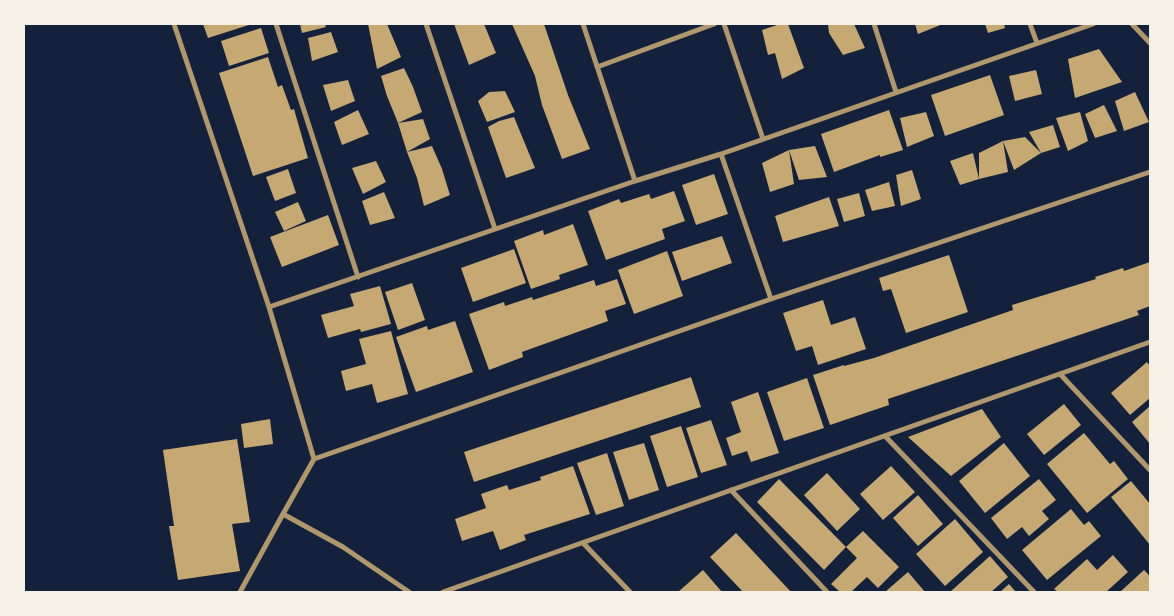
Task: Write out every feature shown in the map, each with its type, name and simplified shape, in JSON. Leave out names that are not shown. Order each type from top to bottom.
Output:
[{"type":"street","points":[[174,24],[269,307],[314,459]]},
{"type":"street","points":[[276,24],[358,276]]},
{"type":"street","points":[[426,24],[495,229]]},
{"type":"street","points":[[583,24],[635,181]]},
{"type":"street","points":[[597,67],[714,24]]},
{"type":"street","points":[[724,24],[763,139]]},
{"type":"street","points":[[874,24],[896,92]]},
{"type":"street","points":[[1030,24],[1037,43]]},
{"type":"street","points":[[269,307],[635,181],[721,154],[1093,24]]},
{"type":"street","points":[[1132,24],[1150,43]]},
{"type":"street","points":[[721,154],[771,299]]},
{"type":"street","points":[[240,592],[314,459],[771,299],[1150,172]]},
{"type":"street","points":[[443,592],[1150,342]]},
{"type":"street","points":[[1060,374],[1150,470]]},
{"type":"street","points":[[885,436],[1034,592]]},
{"type":"street","points":[[731,490],[827,592]]},
{"type":"street","points":[[283,514],[343,547],[408,592]]},
{"type":"street","points":[[583,543],[630,592]]},
{"type":"building","points":[[203,24],[252,24],[208,38]]},
{"type":"building","points":[[300,24],[325,24],[326,27],[302,33]]},
{"type":"building","points":[[368,24],[387,24],[401,57],[377,69]]},
{"type":"building","points":[[454,24],[484,24],[496,53],[469,65]]},
{"type":"building","points":[[512,24],[544,24],[568,95],[590,149],[562,159],[542,105],[535,76]]},
{"type":"building","points":[[780,24],[788,24],[804,68],[782,79],[775,53],[768,55],[762,30]]},
{"type":"building","points":[[828,24],[854,24],[865,48],[843,55],[829,33]]},
{"type":"building","points":[[915,24],[943,24],[918,34]]},
{"type":"building","points":[[985,24],[1004,24],[1005,28],[988,33]]},
{"type":"building","points":[[261,28],[269,53],[229,66],[221,41]]},
{"type":"building","points":[[331,32],[338,52],[312,61],[308,38]]},
{"type":"building","points":[[1099,49],[1122,82],[1075,98],[1068,59]]},
{"type":"building","points":[[268,57],[278,87],[282,85],[291,110],[294,109],[308,158],[253,176],[219,73]]},
{"type":"building","points":[[404,68],[422,112],[398,123],[381,76]]},
{"type":"building","points":[[1036,70],[1042,94],[1015,101],[1009,76]]},
{"type":"building","points":[[990,75],[1004,115],[945,136],[931,95]]},
{"type":"building","points":[[348,80],[355,101],[331,111],[323,85]]},
{"type":"building","points":[[505,91],[515,112],[487,122],[478,101],[489,92]]},
{"type":"building","points":[[1135,92],[1149,122],[1124,131],[1115,101]]},
{"type":"building","points":[[1104,105],[1117,131],[1095,138],[1085,114]]},
{"type":"building","points":[[358,110],[369,134],[342,145],[334,122]]},
{"type":"building","points":[[889,110],[903,150],[880,157],[880,155],[834,172],[821,134]]},
{"type":"building","points":[[926,112],[934,136],[907,147],[900,118]]},
{"type":"building","points":[[1080,112],[1088,141],[1068,151],[1056,118]]},
{"type":"building","points":[[514,117],[535,168],[506,178],[488,127],[499,121]]},
{"type":"building","points":[[423,119],[430,139],[407,152],[398,123]]},
{"type":"building","points":[[1053,125],[1060,147],[1041,153],[1029,132]]},
{"type":"building","points":[[1025,137],[1041,153],[1014,170],[1003,141]]},
{"type":"building","points":[[1003,141],[1008,172],[979,179],[979,153]]},
{"type":"building","points":[[432,146],[450,195],[424,206],[417,178],[407,152]]},
{"type":"building","points":[[815,146],[827,177],[799,180],[789,150]]},
{"type":"building","points":[[789,150],[794,184],[770,192],[762,163]]},
{"type":"building","points":[[973,153],[979,179],[960,185],[950,161]]},
{"type":"building","points":[[376,161],[386,182],[363,194],[352,168]]},
{"type":"building","points":[[288,169],[296,193],[275,201],[266,177]]},
{"type":"building","points":[[912,170],[921,199],[901,206],[896,175]]},
{"type":"building","points":[[714,174],[728,214],[696,225],[682,185]]},
{"type":"building","points":[[889,182],[895,206],[872,211],[865,190]]},
{"type":"building","points":[[674,191],[685,221],[662,229],[665,239],[606,260],[588,211],[619,199],[621,203],[649,194],[651,199]]},
{"type":"building","points":[[384,192],[395,218],[370,225],[362,201]]},
{"type":"building","points":[[859,193],[865,216],[844,222],[837,199]]},
{"type":"building","points":[[829,197],[839,226],[783,242],[775,216]]},
{"type":"building","points":[[298,202],[306,221],[284,231],[275,212]]},
{"type":"building","points":[[328,215],[339,245],[282,267],[270,237]]},
{"type":"building","points":[[573,224],[588,265],[559,275],[560,279],[531,289],[514,241],[543,230],[544,235]]},
{"type":"building","points":[[722,236],[732,263],[682,281],[672,252]]},
{"type":"building","points":[[514,249],[526,283],[473,302],[461,268]]},
{"type":"building","points":[[667,251],[683,296],[634,314],[618,270]]},
{"type":"building","points":[[949,255],[968,312],[906,333],[891,289],[883,291],[879,278]]},
{"type":"building","points":[[1150,262],[1150,306],[1137,311],[1139,315],[888,399],[889,405],[830,425],[813,375],[874,358],[1013,310],[1012,305],[1096,279],[1095,277],[1123,268],[1124,271]]},
{"type":"building","points":[[617,279],[626,304],[605,311],[608,321],[522,352],[523,357],[489,370],[469,314],[504,302],[505,306],[532,297],[533,300],[594,280],[596,286]]},
{"type":"building","points":[[412,283],[425,320],[398,330],[385,292]]},
{"type":"building","points":[[380,286],[391,324],[361,332],[360,329],[328,338],[321,315],[354,306],[350,294]]},
{"type":"building","points":[[823,300],[831,325],[855,317],[866,349],[818,365],[812,346],[796,351],[783,313]]},
{"type":"building","points":[[455,321],[473,372],[416,392],[396,337],[427,326],[428,330]]},
{"type":"building","points":[[391,331],[408,394],[377,403],[372,384],[346,391],[341,371],[366,364],[359,339]]},
{"type":"building","points":[[1147,362],[1150,366],[1150,398],[1130,415],[1111,393]]},
{"type":"building","points":[[691,377],[701,407],[474,482],[464,452]]},
{"type":"building","points":[[807,378],[824,428],[784,441],[767,392]]},
{"type":"building","points":[[758,392],[779,453],[751,462],[747,451],[732,456],[726,438],[741,432],[731,402]]},
{"type":"building","points":[[1064,404],[1081,425],[1044,455],[1027,434]]},
{"type":"building","points":[[1150,406],[1150,444],[1132,422]]},
{"type":"building","points":[[982,409],[1001,437],[951,476],[908,437]]},
{"type":"building","points":[[270,419],[273,444],[244,448],[241,424]]},
{"type":"building","points":[[711,420],[727,465],[701,473],[686,428]]},
{"type":"building","points":[[681,426],[698,477],[667,487],[650,436]]},
{"type":"building","points":[[1084,433],[1110,464],[1114,461],[1128,479],[1087,513],[1047,464]]},
{"type":"building","points":[[237,439],[250,522],[232,524],[240,571],[178,580],[169,526],[174,526],[163,450]]},
{"type":"building","points":[[644,443],[659,490],[629,500],[613,452]]},
{"type":"building","points":[[1004,443],[1030,476],[985,513],[959,481]]},
{"type":"building","points":[[607,453],[624,506],[596,515],[577,463]]},
{"type":"building","points":[[573,466],[590,514],[524,535],[526,540],[500,550],[493,531],[462,541],[455,519],[486,508],[481,494],[507,485],[509,490],[541,480],[540,477]]},
{"type":"building","points":[[891,466],[915,492],[883,520],[860,494]]},
{"type":"building","points":[[827,473],[860,509],[837,531],[804,495]]},
{"type":"building","points":[[779,479],[846,547],[824,570],[757,502]]},
{"type":"building","points":[[1039,479],[1056,500],[1042,511],[1049,519],[1029,536],[1022,527],[1007,539],[991,518]]},
{"type":"building","points":[[1131,481],[1150,504],[1150,545],[1111,497]]},
{"type":"building","points":[[918,495],[943,524],[918,546],[893,518]]},
{"type":"building","points":[[1071,509],[1084,525],[1089,521],[1101,536],[1047,580],[1022,550]]},
{"type":"building","points":[[955,519],[983,552],[945,586],[916,554]]},
{"type":"building","points":[[863,531],[899,567],[878,588],[867,577],[851,592],[840,592],[831,584],[857,558],[846,547]]},
{"type":"building","points":[[736,533],[791,592],[743,592],[710,557]]},
{"type":"building","points":[[1113,555],[1128,572],[1106,592],[1058,592],[1054,589],[1087,559],[1097,570]]},
{"type":"building","points":[[990,556],[1008,577],[991,592],[950,592]]},
{"type":"building","points":[[703,570],[722,592],[678,592]]},
{"type":"building","points":[[1144,570],[1150,576],[1150,592],[1120,592]]},
{"type":"building","points":[[908,572],[925,592],[885,592]]},
{"type":"building","points":[[1009,584],[1016,592],[1000,592]]}]
